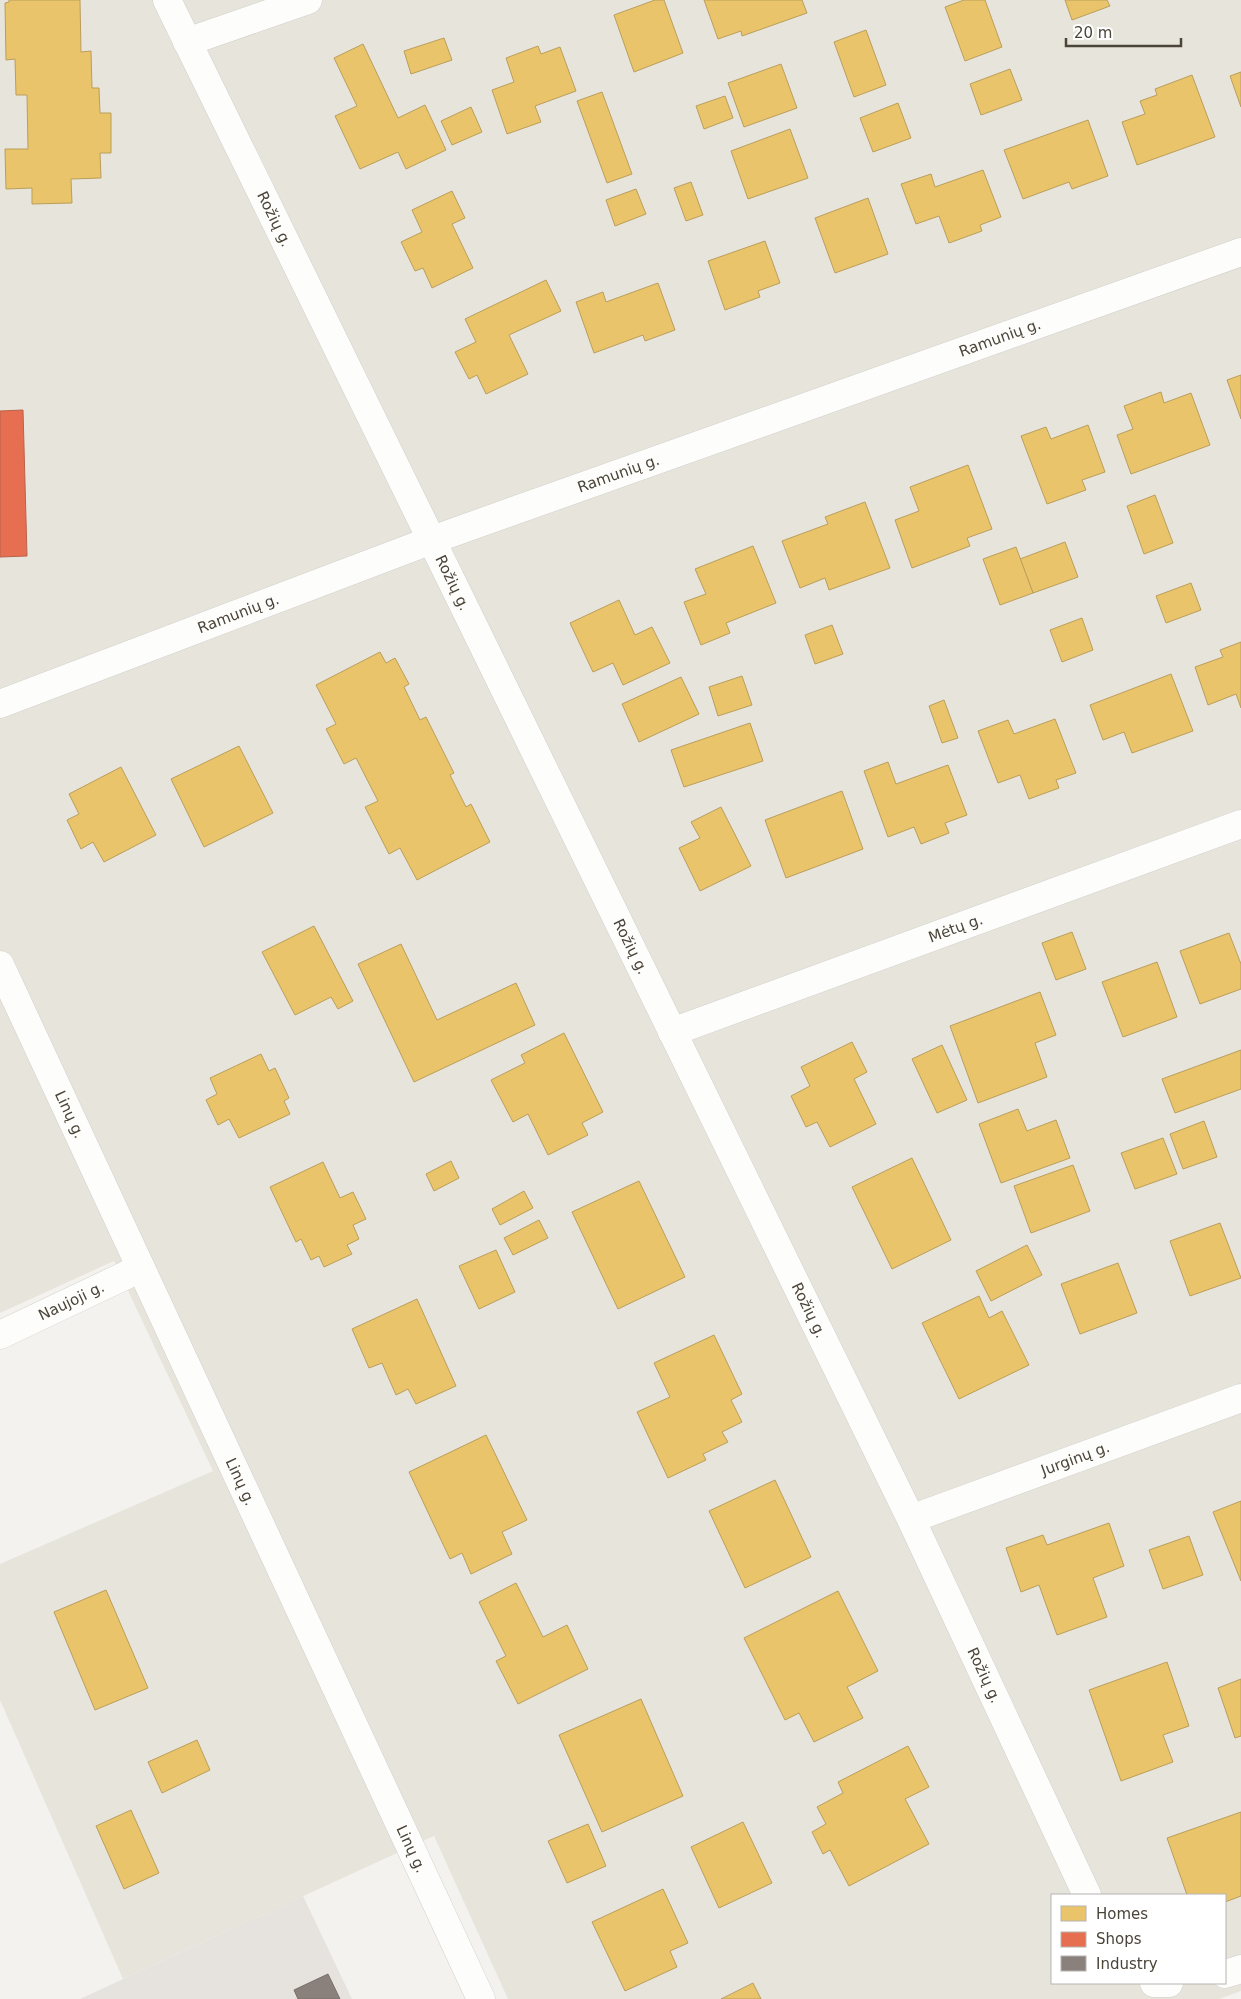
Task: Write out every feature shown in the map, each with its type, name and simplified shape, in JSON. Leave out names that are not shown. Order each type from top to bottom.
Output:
[{"type":"street","name":"Rožių g.","points":[[167,0],[910,1518],[1087,1894]]},
{"type":"street","points":[[187,42],[308,0]]},
{"type":"street","name":"Ramunių g.","points":[[0,704],[432,540],[1241,252]]},
{"type":"street","name":"Mėtų g.","points":[[672,1032],[1241,824]]},
{"type":"street","name":"Linų g.","points":[[0,965],[481,1999]]},
{"type":"street","name":"Naujoji g.","points":[[0,1335],[141,1268]]},
{"type":"street","name":"Jurginų g.","points":[[910,1518],[1241,1398]]},
{"type":"street","points":[[1226,1974],[1241,1969]]},
{"type":"shaded area","points":[[0,0],[1241,0],[1241,1991],[1219,1999],[508,1999],[434,1836],[123,1979],[0,1700],[0,1564],[213,1471],[114,1261],[0,1313]]},
{"type":"shaded area","points":[[303,1896],[352,1999],[80,1999]]},
{"type":"building: Homes","points":[[9,0],[80,0],[81,52],[91,51],[92,88],[99,88],[100,113],[111,113],[111,153],[100,153],[101,178],[71,179],[72,203],[32,204],[32,188],[6,189],[5,149],[28,149],[27,95],[16,95],[15,59],[6,60],[5,3],[9,2]]},
{"type":"building: Homes","points":[[655,0],[664,0],[683,53],[634,72],[614,15]]},
{"type":"building: Homes","points":[[704,0],[802,0],[807,13],[742,36],[741,31],[718,39]]},
{"type":"building: Homes","points":[[964,0],[985,0],[1002,47],[965,61],[945,7]]},
{"type":"building: Homes","points":[[1065,0],[1107,0],[1110,6],[1072,20]]},
{"type":"building: Homes","points":[[866,30],[886,85],[854,97],[834,42]]},
{"type":"building: Homes","points":[[444,38],[452,60],[411,74],[404,51]]},
{"type":"building: Homes","points":[[363,44],[398,118],[425,105],[446,150],[406,169],[398,152],[360,169],[335,116],[357,106],[334,58]]},
{"type":"building: Homes","points":[[538,46],[541,54],[560,47],[576,91],[535,106],[541,122],[507,134],[492,90],[514,82],[506,58]]},
{"type":"building: Homes","points":[[781,64],[797,108],[744,127],[728,83]]},
{"type":"building: Homes","points":[[1010,69],[1022,100],[981,115],[970,84]]},
{"type":"building: Homes","points":[[1241,72],[1241,107],[1230,76]]},
{"type":"building: Homes","points":[[1192,75],[1215,137],[1137,165],[1122,122],[1145,114],[1140,101],[1157,95],[1155,89]]},
{"type":"building: Homes","points":[[602,92],[632,174],[607,183],[577,101]]},
{"type":"building: Homes","points":[[725,96],[733,118],[704,129],[696,106]]},
{"type":"building: Homes","points":[[898,103],[911,138],[873,152],[860,118]]},
{"type":"building: Homes","points":[[471,107],[482,132],[452,145],[441,121]]},
{"type":"building: Homes","points":[[1088,120],[1108,176],[1072,189],[1069,182],[1023,199],[1004,150]]},
{"type":"building: Homes","points":[[790,129],[808,178],[748,199],[731,151]]},
{"type":"building: Homes","points":[[983,170],[1001,217],[980,225],[982,231],[949,243],[939,216],[916,224],[901,184],[931,174],[935,187]]},
{"type":"building: Homes","points":[[691,182],[703,215],[686,221],[674,188]]},
{"type":"building: Homes","points":[[636,189],[646,214],[615,226],[606,200]]},
{"type":"building: Homes","points":[[452,191],[465,218],[452,224],[473,268],[432,288],[423,268],[415,271],[401,242],[422,232],[412,210]]},
{"type":"building: Homes","points":[[868,198],[888,254],[835,273],[815,218]]},
{"type":"building: Homes","points":[[765,241],[780,283],[758,291],[760,297],[725,310],[708,261]]},
{"type":"building: Homes","points":[[546,280],[561,311],[509,335],[528,374],[486,394],[477,375],[469,379],[455,352],[476,342],[465,319]]},
{"type":"building: Homes","points":[[658,283],[675,330],[645,341],[643,335],[594,353],[576,302],[603,292],[606,302]]},
{"type":"building: Homes","points":[[1241,375],[1241,419],[1227,380]]},
{"type":"building: Homes","points":[[1161,392],[1164,403],[1191,393],[1210,445],[1131,474],[1117,435],[1133,429],[1124,406]]},
{"type":"building: Homes","points":[[1088,425],[1105,472],[1082,480],[1086,490],[1047,504],[1021,436],[1046,427],[1051,439]]},
{"type":"building: Homes","points":[[968,465],[992,529],[967,538],[970,546],[912,568],[895,520],[919,511],[910,487]]},
{"type":"building: Homes","points":[[1155,495],[1173,543],[1144,554],[1127,506]]},
{"type":"building: Homes","points":[[865,502],[890,568],[829,590],[825,578],[800,588],[782,541],[828,524],[825,517]]},
{"type":"building: Homes","points":[[1065,542],[1078,577],[1033,593],[1020,559]]},
{"type":"building: Homes","points":[[753,546],[776,603],[726,623],[730,633],[701,645],[684,602],[706,594],[695,569]]},
{"type":"building: Homes","points":[[1016,547],[1033,593],[1000,605],[983,559]]},
{"type":"building: Homes","points":[[1191,583],[1201,610],[1166,623],[1156,596]]},
{"type":"building: Homes","points":[[619,600],[635,635],[652,627],[670,663],[623,685],[613,663],[593,672],[570,623]]},
{"type":"building: Homes","points":[[1082,618],[1093,650],[1062,662],[1050,630]]},
{"type":"building: Homes","points":[[832,625],[843,654],[815,664],[805,635]]},
{"type":"building: Homes","points":[[1241,642],[1241,708],[1236,694],[1208,705],[1195,667],[1223,657],[1220,650]]},
{"type":"building: Homes","points":[[380,652],[386,663],[395,658],[409,684],[404,687],[420,720],[426,717],[454,773],[450,775],[466,807],[471,804],[490,842],[417,880],[400,848],[389,854],[365,807],[378,801],[356,758],[344,764],[326,729],[336,724],[316,685]]},
{"type":"building: Homes","points":[[1171,674],[1193,731],[1132,753],[1124,732],[1103,740],[1090,705]]},
{"type":"building: Homes","points":[[742,676],[752,705],[718,716],[709,687]]},
{"type":"building: Homes","points":[[681,677],[699,714],[639,742],[622,704]]},
{"type":"building: Homes","points":[[944,700],[958,738],[942,743],[929,706]]},
{"type":"building: Homes","points":[[1055,719],[1076,773],[1056,780],[1059,788],[1029,799],[1020,775],[998,783],[978,731],[1008,720],[1014,734]]},
{"type":"building: Homes","points":[[750,723],[763,761],[684,787],[671,750]]},
{"type":"building: Homes","points":[[239,746],[273,813],[204,847],[171,779]]},
{"type":"building: Homes","points":[[888,762],[896,784],[948,765],[967,815],[945,823],[949,833],[921,844],[914,827],[888,837],[864,771]]},
{"type":"building: Homes","points":[[121,767],[156,835],[104,862],[93,842],[81,849],[67,820],[79,814],[69,794]]},
{"type":"building: Homes","points":[[842,791],[863,849],[786,878],[765,820]]},
{"type":"building: Homes","points":[[721,807],[751,866],[700,891],[679,848],[700,838],[691,822]]},
{"type":"building: Homes","points":[[314,926],[353,1001],[338,1009],[331,997],[295,1015],[262,952]]},
{"type":"building: Homes","points":[[1072,932],[1086,969],[1056,980],[1042,943]]},
{"type":"building: Homes","points":[[1229,933],[1241,964],[1241,989],[1200,1004],[1180,951]]},
{"type":"building: Homes","points":[[401,944],[437,1020],[516,983],[535,1025],[414,1082],[358,964]]},
{"type":"building: Homes","points":[[1157,962],[1177,1017],[1123,1037],[1102,982]]},
{"type":"building: Homes","points":[[1040,992],[1056,1035],[1035,1043],[1047,1077],[978,1103],[950,1026]]},
{"type":"building: Homes","points":[[564,1033],[603,1112],[582,1123],[588,1135],[548,1155],[528,1114],[513,1122],[491,1080],[525,1063],[521,1055]]},
{"type":"building: Homes","points":[[852,1042],[867,1072],[854,1079],[876,1124],[830,1147],[817,1122],[806,1127],[791,1096],[810,1086],[801,1067]]},
{"type":"building: Homes","points":[[942,1045],[967,1100],[937,1113],[912,1059]]},
{"type":"building: Homes","points":[[1241,1050],[1241,1089],[1175,1113],[1162,1079]]},
{"type":"building: Homes","points":[[261,1054],[269,1071],[275,1068],[289,1098],[284,1101],[290,1114],[239,1138],[229,1119],[218,1125],[206,1100],[217,1094],[210,1078]]},
{"type":"building: Homes","points":[[1018,1109],[1027,1131],[1056,1120],[1070,1158],[1001,1183],[979,1124]]},
{"type":"building: Homes","points":[[1204,1121],[1217,1157],[1183,1169],[1170,1134]]},
{"type":"building: Homes","points":[[1163,1138],[1177,1174],[1135,1189],[1121,1153]]},
{"type":"building: Homes","points":[[912,1158],[951,1240],[892,1269],[852,1187]]},
{"type":"building: Homes","points":[[451,1161],[459,1178],[434,1191],[426,1174]]},
{"type":"building: Homes","points":[[323,1162],[340,1198],[353,1192],[366,1219],[353,1225],[359,1239],[347,1245],[352,1254],[324,1267],[319,1256],[311,1260],[301,1239],[296,1242],[270,1187]]},
{"type":"building: Homes","points":[[1073,1165],[1090,1211],[1031,1233],[1014,1186]]},
{"type":"building: Homes","points":[[639,1181],[685,1277],[618,1309],[572,1212]]},
{"type":"building: Homes","points":[[524,1191],[533,1208],[500,1225],[492,1209]]},
{"type":"building: Homes","points":[[539,1220],[548,1238],[513,1255],[504,1238]]},
{"type":"building: Homes","points":[[1220,1223],[1241,1278],[1190,1296],[1170,1241]]},
{"type":"building: Homes","points":[[1027,1245],[1042,1275],[991,1301],[976,1271]]},
{"type":"building: Homes","points":[[496,1250],[515,1292],[479,1309],[459,1266]]},
{"type":"building: Homes","points":[[1118,1263],[1137,1313],[1080,1334],[1061,1284]]},
{"type":"building: Homes","points":[[979,1296],[989,1318],[1002,1311],[1029,1365],[959,1399],[922,1323]]},
{"type":"building: Homes","points":[[417,1299],[456,1386],[416,1404],[408,1389],[396,1395],[382,1363],[369,1368],[352,1329]]},
{"type":"building: Homes","points":[[714,1335],[742,1394],[731,1400],[742,1422],[722,1432],[728,1442],[703,1454],[706,1460],[668,1478],[637,1412],[670,1397],[654,1363]]},
{"type":"building: Homes","points":[[486,1435],[527,1520],[502,1532],[512,1554],[471,1574],[462,1553],[450,1559],[409,1472]]},
{"type":"building: Homes","points":[[775,1480],[811,1557],[745,1588],[709,1511]]},
{"type":"building: Homes","points":[[1241,1501],[1241,1581],[1213,1512]]},
{"type":"building: Homes","points":[[1109,1523],[1124,1566],[1093,1578],[1107,1617],[1057,1635],[1039,1585],[1021,1592],[1006,1548],[1043,1535],[1047,1545]]},
{"type":"building: Homes","points":[[1189,1536],[1203,1575],[1163,1589],[1149,1550]]},
{"type":"building: Homes","points":[[516,1583],[543,1637],[567,1625],[588,1669],[518,1704],[496,1661],[506,1656],[479,1602]]},
{"type":"building: Homes","points":[[106,1590],[148,1688],[95,1710],[54,1612]]},
{"type":"building: Homes","points":[[838,1591],[878,1671],[847,1687],[863,1718],[814,1742],[799,1713],[785,1720],[744,1638]]},
{"type":"building: Homes","points":[[1167,1662],[1189,1726],[1163,1735],[1173,1762],[1121,1781],[1089,1690]]},
{"type":"building: Homes","points":[[1241,1679],[1241,1736],[1235,1738],[1218,1688]]},
{"type":"building: Homes","points":[[641,1699],[683,1796],[602,1832],[559,1735]]},
{"type":"building: Homes","points":[[197,1740],[210,1770],[162,1793],[148,1762]]},
{"type":"building: Homes","points":[[908,1746],[929,1787],[905,1799],[929,1844],[849,1886],[830,1850],[823,1854],[812,1832],[826,1824],[817,1807],[843,1793],[838,1782]]},
{"type":"building: Homes","points":[[131,1810],[159,1873],[124,1889],[96,1826]]},
{"type":"building: Homes","points":[[1241,1812],[1241,1896],[1226,1902],[1226,1894],[1187,1894],[1167,1838]]},
{"type":"building: Homes","points":[[743,1822],[772,1883],[719,1908],[691,1847]]},
{"type":"building: Homes","points":[[588,1824],[606,1866],[567,1883],[548,1841]]},
{"type":"building: Homes","points":[[663,1889],[688,1943],[670,1951],[677,1967],[625,1991],[592,1922]]},
{"type":"building: Homes","points":[[753,1983],[761,1999],[721,1999]]},
{"type":"building: Shops","points":[[23,410],[27,556],[0,557],[0,411]]},
{"type":"building: Industry","points":[[328,1974],[340,1999],[298,1999],[294,1990]]}]
